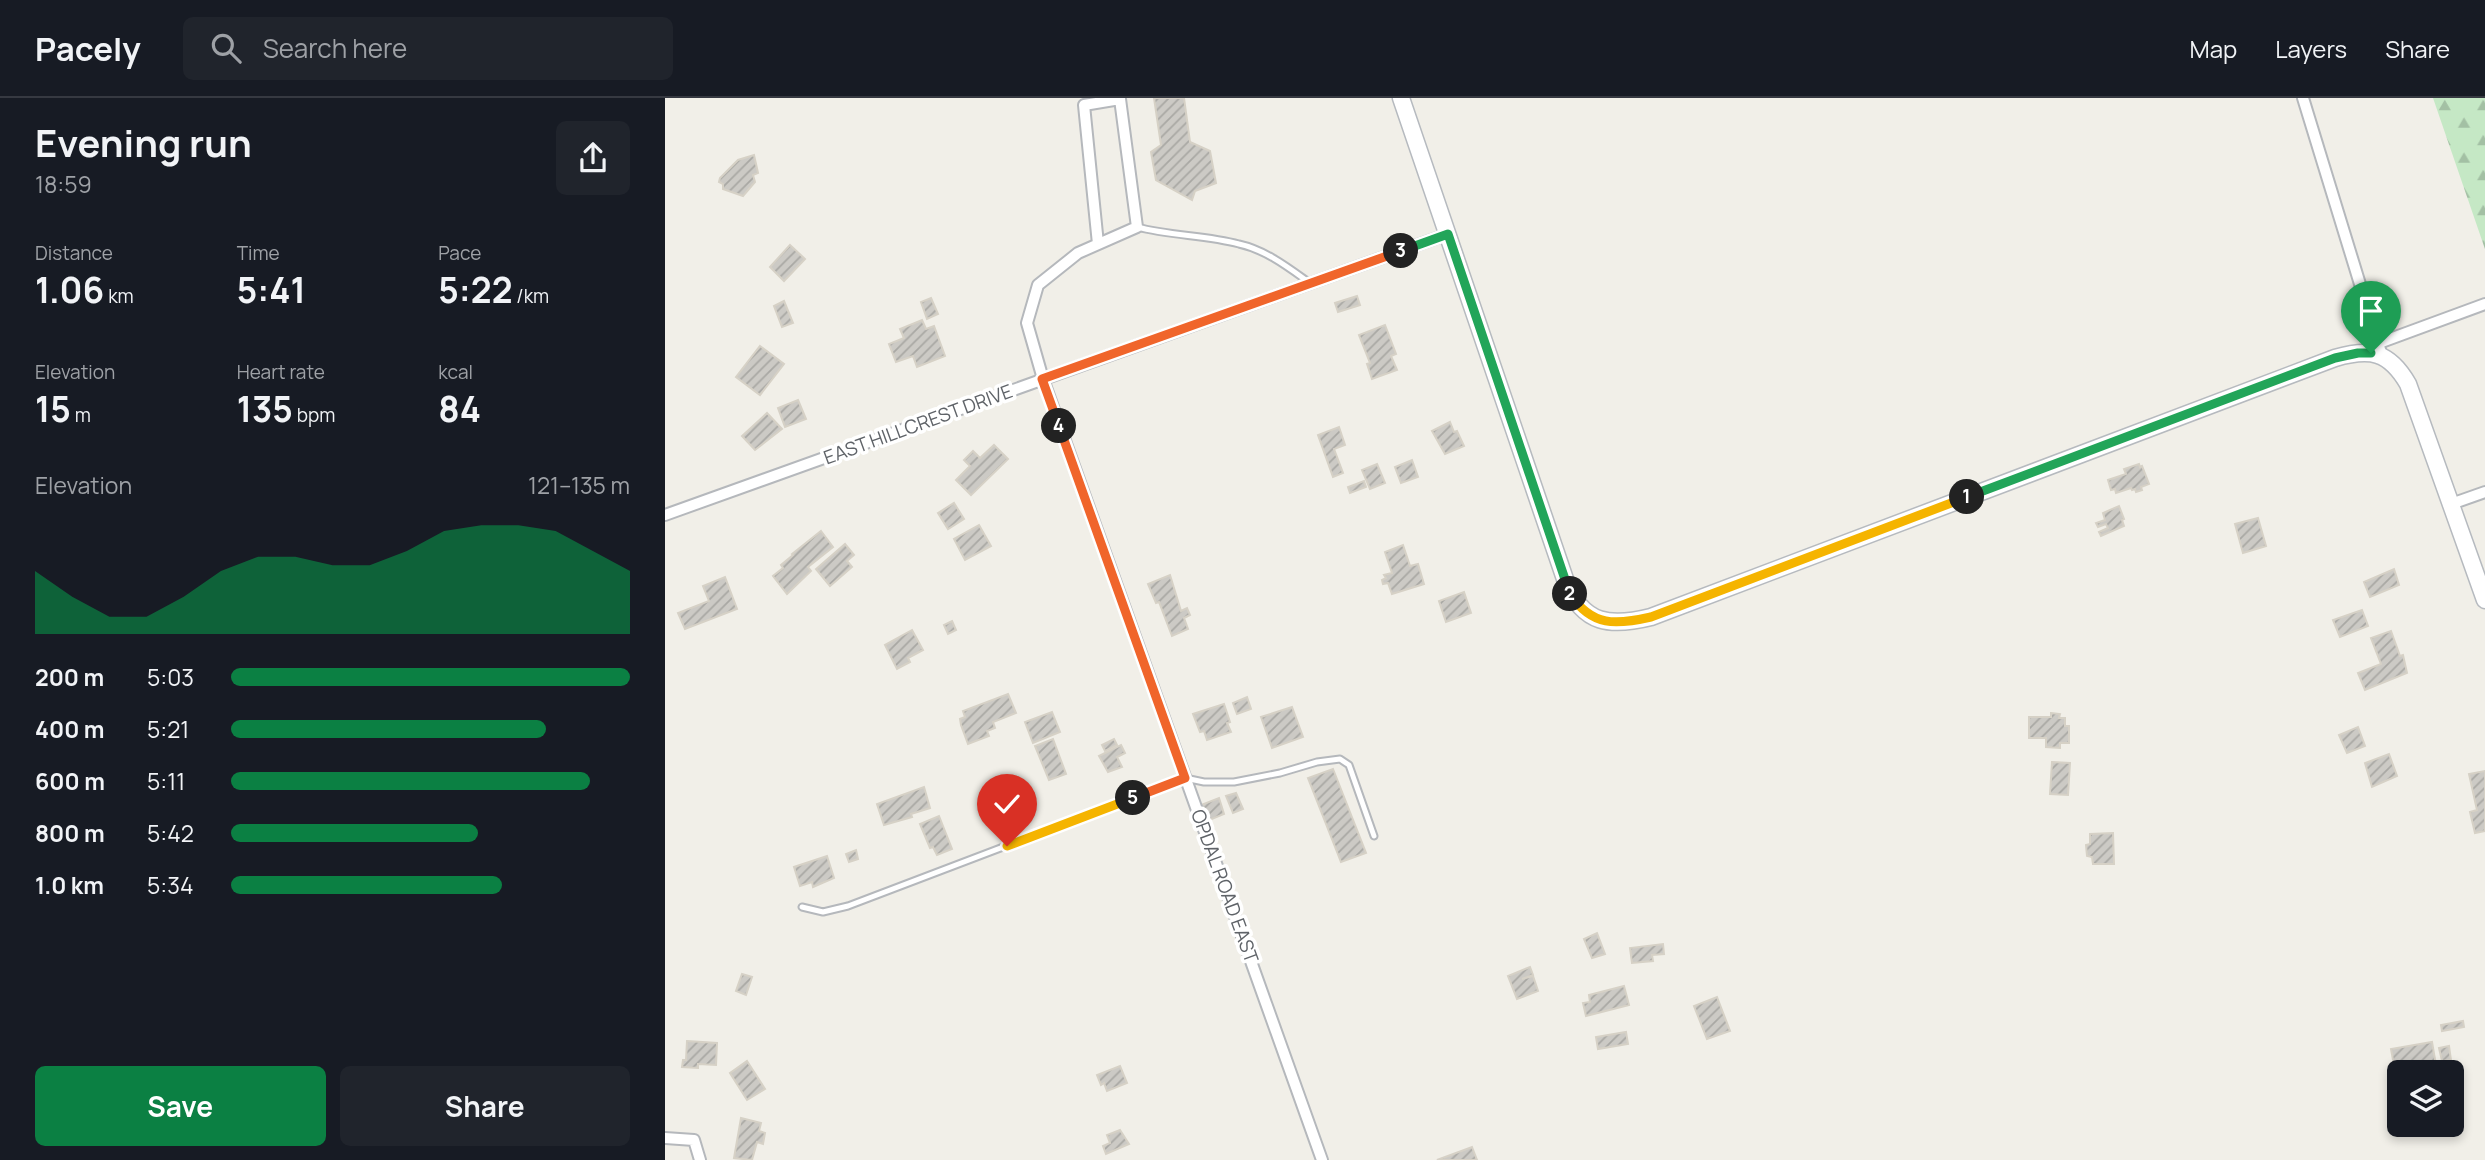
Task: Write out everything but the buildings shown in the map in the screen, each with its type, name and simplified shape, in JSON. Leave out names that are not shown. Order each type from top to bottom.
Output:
[{"type":"main road","points":[[1401,98],[1566,582],[1579,607],[1594,618],[1617,623],[1651,617],[2335,358],[2380,349],[2398,368],[2408,384],[2485,600]]},
{"type":"street","points":[[2303,98],[2380,349],[2485,304]]},
{"type":"street","points":[[1098,244],[1084,105],[1120,99],[1137,227]]},
{"type":"street","name":"OPDAL ROAD EAST","points":[[1137,227],[1078,253],[1038,285],[1027,323],[1042,379],[1322,1160]]},
{"type":"street","name":"EAST HILLCREST DRIVE","points":[[665,514],[1448,234]]},
{"type":"street","points":[[2452,504],[2485,492]]},
{"type":"street","points":[[665,1138],[694,1140],[700,1160]]},
{"type":"lane","points":[[1137,227],[1158,233],[1241,244],[1277,260],[1310,283]]},
{"type":"lane","points":[[801,908],[823,912],[848,906],[1185,778],[1205,782],[1234,782],[1340,759],[1349,765],[1374,836]]},
{"type":"green space","points":[[2433,98],[2485,98],[2485,249]]},
{"type":"route","points":[[1007,846],[1185,778],[1042,379],[1448,234],[1571,595],[1579,607],[1594,618],[1617,623],[1651,617],[2335,358],[2348,354],[2371,353]]}]
